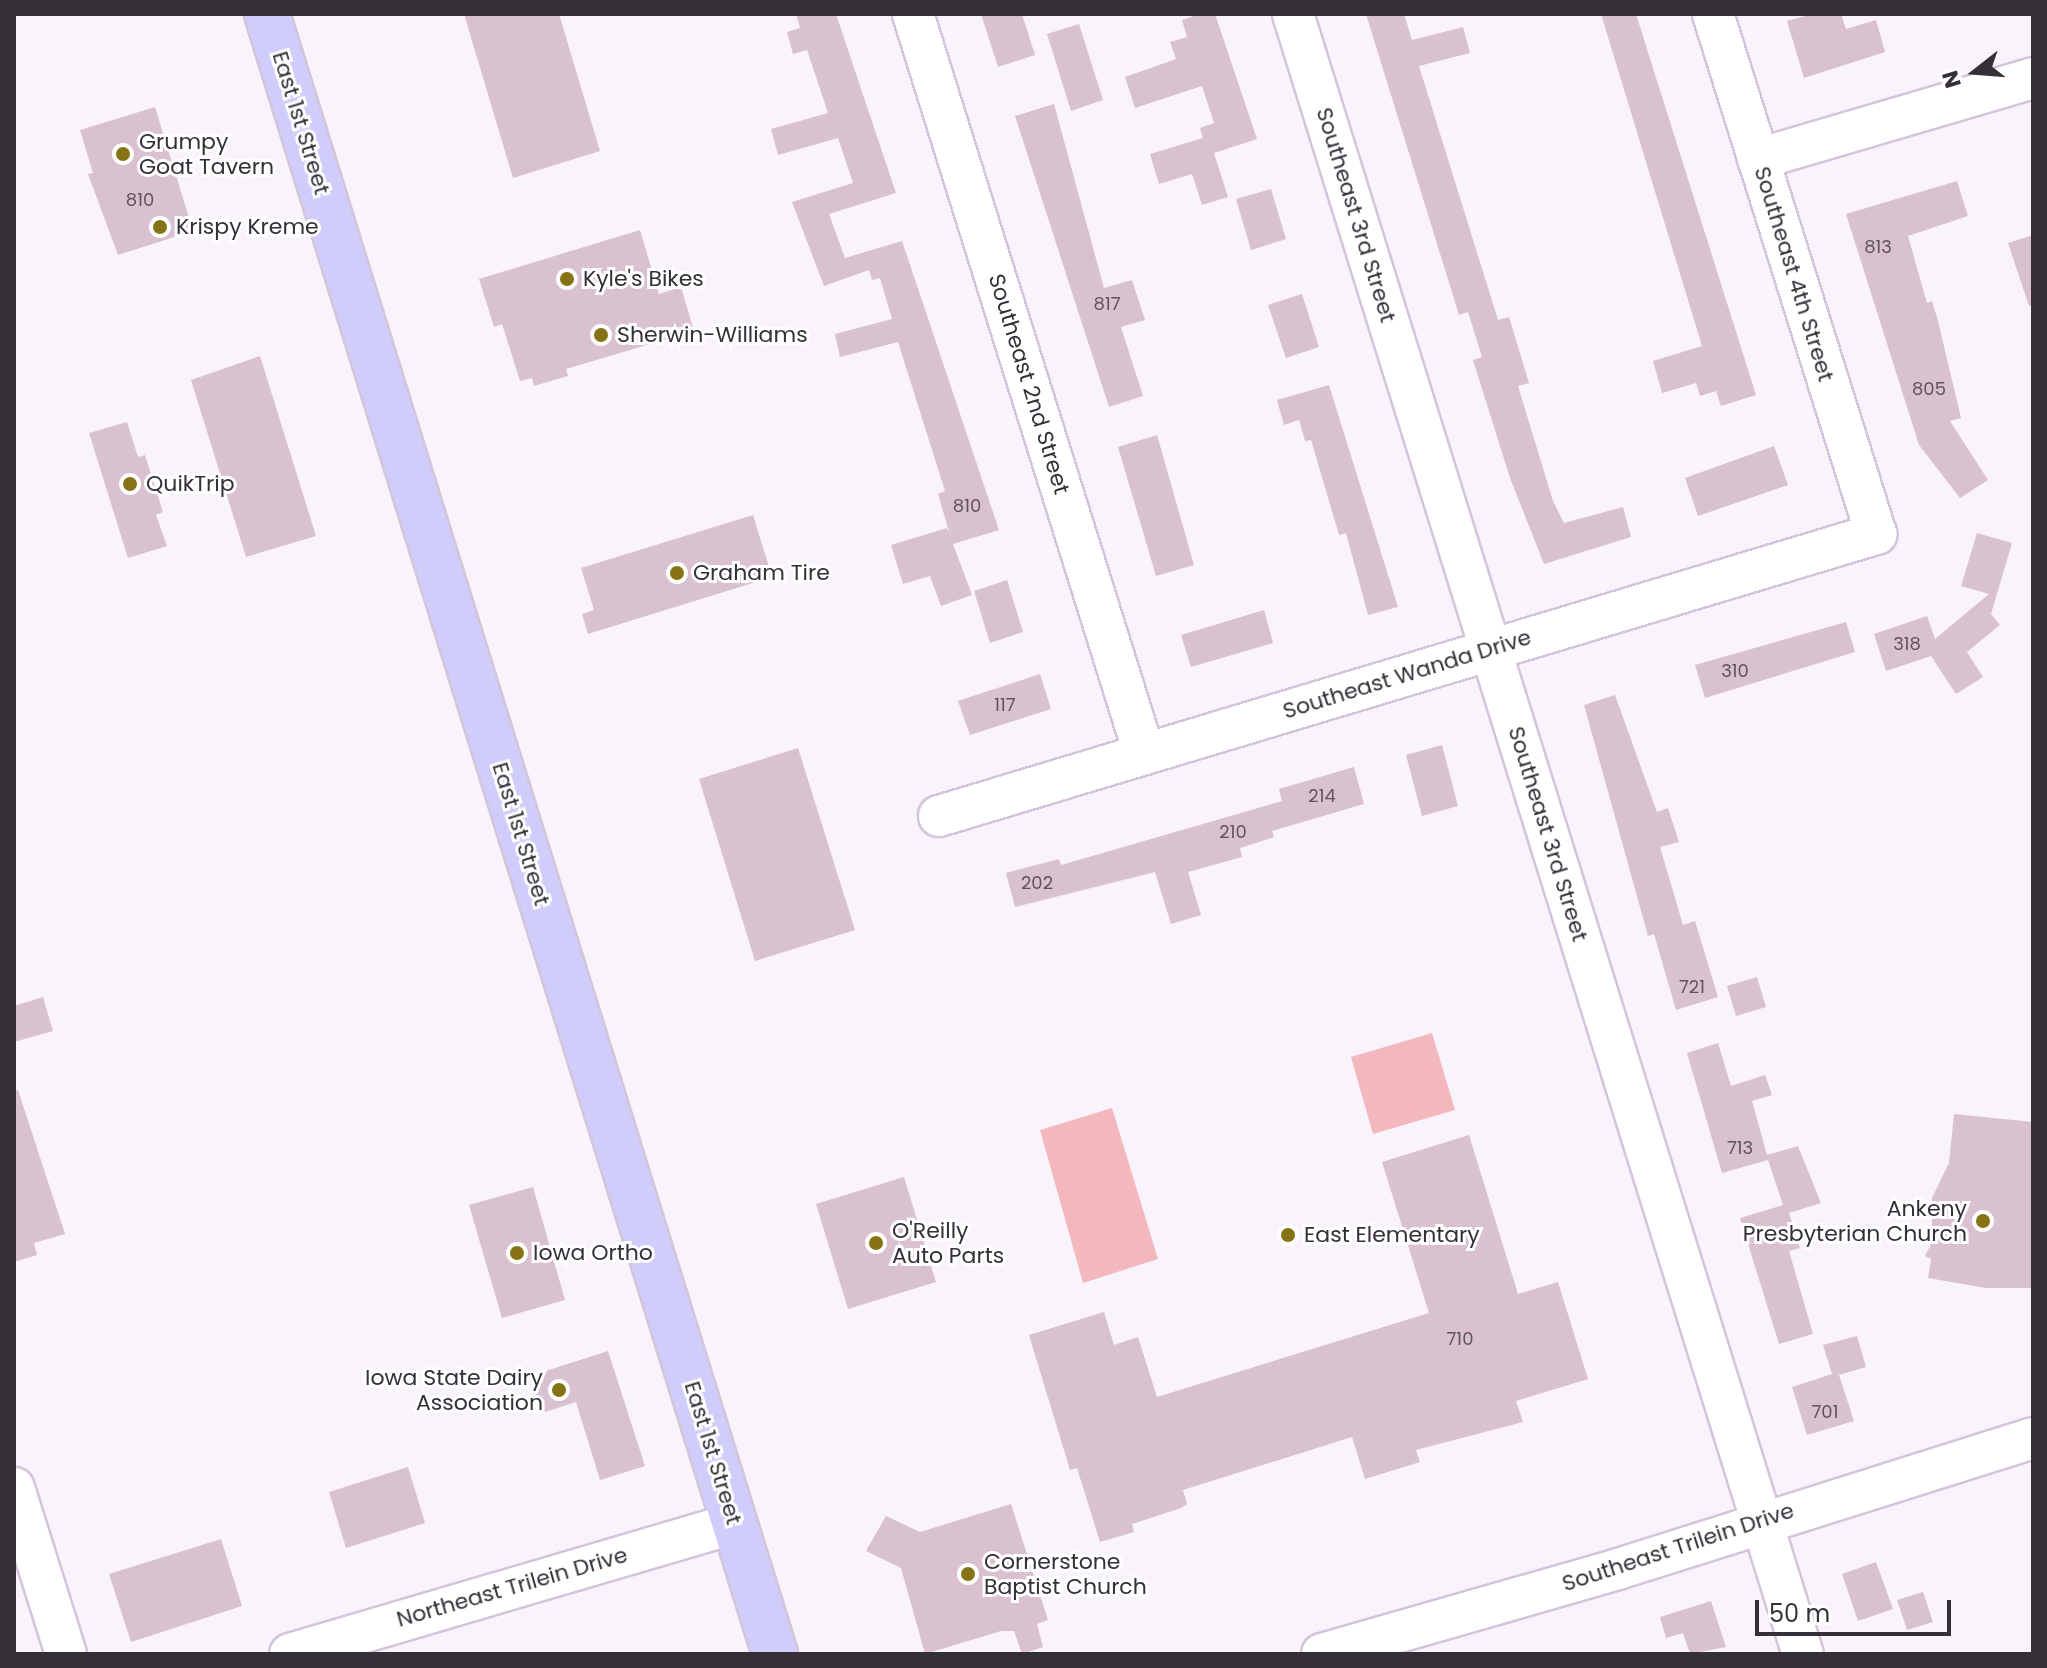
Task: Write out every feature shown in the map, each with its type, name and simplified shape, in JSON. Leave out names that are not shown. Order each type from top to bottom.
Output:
[{"type":"main road","name":"East 1st Street","points":[[267,14],[775,1654]]},
{"type":"street","name":"Southeast 2nd Street","points":[[913,14],[1144,753]]},
{"type":"street","name":"Southeast 3rd Street","points":[[1293,14],[1803,1654]]},
{"type":"street","name":"Southeast 4th Street","points":[[1713,14],[1876,534]]},
{"type":"street","points":[[1758,159],[2033,78]]},
{"type":"street","name":"Southeast Wanda Drive","points":[[939,816],[1876,534]]},
{"type":"street","name":"Southeast Trilein Drive","points":[[1322,1654],[1434,1638],[1763,1522],[2033,1438]]},
{"type":"street","points":[[14,1488],[66,1654]]},
{"type":"street","name":"Northeast Trilein Drive","points":[[290,1654],[735,1523]]},
{"type":"shaded area","points":[[1432,1033],[1455,1110],[1373,1134],[1351,1057]]},
{"type":"shaded area","points":[[1112,1108],[1158,1259],[1083,1283],[1040,1130]]},
{"type":"building","points":[[464,14],[559,14],[600,151],[513,178]]},
{"type":"building","points":[[796,14],[836,14],[896,193],[829,214],[845,258],[902,241],[999,530],[953,544],[972,595],[941,606],[930,576],[903,584],[891,545],[947,528],[950,535],[938,494],[945,491],[898,342],[840,357],[835,334],[892,319],[880,278],[872,280],[869,270],[824,286],[792,202],[853,183],[838,138],[778,155],[771,129],[828,113],[807,50],[793,54],[787,32],[800,28]]},
{"type":"building","points":[[981,14],[1022,14],[1035,55],[998,67]]},
{"type":"building","points":[[1200,14],[1215,14],[1257,139],[1214,153],[1228,197],[1202,205],[1192,174],[1159,184],[1150,154],[1203,138],[1200,128],[1214,123],[1202,86],[1135,108],[1125,77],[1176,59],[1170,42],[1187,37],[1182,20]]},
{"type":"building","points":[[1366,14],[1404,14],[1412,40],[1463,27],[1470,53],[1419,66],[1498,320],[1509,317],[1529,383],[1518,386],[1553,501],[1564,523],[1623,507],[1631,537],[1544,564],[1510,478],[1473,360],[1482,357],[1468,312],[1459,315]]},
{"type":"building","points":[[1601,14],[1636,14],[1756,395],[1721,406],[1716,391],[1700,396],[1696,383],[1662,393],[1653,361],[1702,346]]},
{"type":"building","points":[[1813,14],[1841,14],[1846,29],[1876,20],[1885,52],[1804,78],[1787,21]]},
{"type":"building","points":[[1079,24],[1103,100],[1071,111],[1047,34]]},
{"type":"building","points":[[1054,104],[1104,288],[1132,280],[1145,320],[1121,327],[1143,396],[1109,407],[1015,116]]},
{"type":"building","points":[[155,107],[193,231],[118,255],[88,174],[93,173],[80,130]]},
{"type":"building","points":[[1957,181],[1968,216],[1908,236],[1927,303],[1932,301],[1938,321],[1961,418],[1950,421],[1988,480],[1960,498],[1919,445],[1846,214]]},
{"type":"building","points":[[1271,189],[1286,239],[1251,250],[1236,199]]},
{"type":"building","points":[[640,230],[659,294],[681,287],[694,331],[566,369],[568,376],[534,386],[532,378],[520,381],[502,324],[494,327],[479,279]]},
{"type":"building","points":[[2033,235],[2033,305],[2029,306],[2008,243]]},
{"type":"building","points":[[1302,294],[1319,347],[1286,358],[1268,305]]},
{"type":"building","points":[[260,356],[316,536],[246,557],[191,380]]},
{"type":"building","points":[[1329,385],[1398,607],[1368,615],[1346,533],[1339,535],[1311,440],[1305,441],[1299,420],[1284,425],[1277,400]]},
{"type":"building","name":"QuikTrip","points":[[127,422],[138,457],[145,455],[163,512],[156,515],[167,546],[128,558],[89,433]]},
{"type":"building","points":[[1157,435],[1194,565],[1156,576],[1118,447]]},
{"type":"building","points":[[1774,446],[1788,485],[1698,516],[1685,478]]},
{"type":"building","name":"Graham Tire","points":[[753,515],[772,577],[588,634],[582,614],[594,610],[581,568]]},
{"type":"building","points":[[1977,533],[2012,543],[1991,614],[2000,625],[1967,652],[1983,677],[1956,694],[1931,656],[1886,671],[1874,634],[1927,616],[1935,639],[1989,594],[1961,586]]},
{"type":"building","points":[[1007,580],[1023,632],[990,643],[974,591]]},
{"type":"building","points":[[1264,610],[1273,643],[1191,667],[1181,635]]},
{"type":"building","points":[[1846,622],[1855,652],[1705,698],[1695,665]]},
{"type":"building","points":[[1040,674],[1051,709],[970,735],[958,701]]},
{"type":"building","points":[[1615,695],[1657,812],[1668,808],[1679,842],[1660,847],[1683,925],[1695,921],[1718,997],[1676,1010],[1654,934],[1648,936],[1584,705]]},
{"type":"building","points":[[1442,745],[1458,806],[1422,816],[1406,755]]},
{"type":"building","points":[[798,748],[855,930],[755,961],[699,779]]},
{"type":"building","points":[[1354,767],[1364,804],[1272,831],[1274,837],[1240,848],[1242,857],[1188,872],[1201,915],[1171,924],[1155,872],[1015,907],[1006,873],[1059,859],[1061,865],[1282,801],[1279,789]]},
{"type":"building","points":[[1757,977],[1766,1007],[1736,1016],[1727,986]]},
{"type":"building","points":[[43,997],[53,1031],[14,1042],[14,1006]]},
{"type":"building","points":[[1718,1043],[1731,1086],[1765,1075],[1772,1095],[1752,1101],[1767,1155],[1798,1146],[1821,1203],[1789,1213],[1800,1248],[1789,1251],[1813,1334],[1779,1344],[1740,1218],[1783,1205],[1768,1160],[1722,1173],[1687,1053]]},
{"type":"building","points":[[18,1090],[65,1234],[34,1243],[37,1255],[14,1262],[14,1091]]},
{"type":"building","name":"Ankeny Presbyterian Church","points":[[1954,1114],[2033,1122],[2033,1288],[1986,1288],[1928,1278],[1931,1259],[1925,1256],[1932,1242],[1932,1198],[1949,1163]]},
{"type":"building","name":"East Elementary","points":[[1469,1135],[1518,1294],[1558,1282],[1588,1379],[1516,1401],[1523,1422],[1416,1450],[1420,1462],[1365,1479],[1352,1437],[1183,1490],[1187,1504],[1181,1508],[1132,1524],[1134,1532],[1100,1542],[1077,1468],[1070,1470],[1029,1335],[1104,1312],[1114,1345],[1138,1337],[1157,1397],[1429,1313],[1382,1162]]},
{"type":"building","name":"O'Reilly Auto Parts","points":[[904,1177],[936,1282],[848,1309],[816,1204]]},
{"type":"building","name":"Iowa Ortho","points":[[533,1187],[565,1300],[502,1318],[469,1205]]},
{"type":"building","points":[[1857,1336],[1866,1367],[1839,1375],[1854,1421],[1807,1435],[1792,1387],[1832,1374],[1823,1345]]},
{"type":"building","points":[[608,1351],[645,1466],[600,1480],[576,1402],[542,1413],[530,1376]]},
{"type":"building","points":[[408,1467],[425,1523],[346,1548],[329,1492]]},
{"type":"building","name":"Cornerstone Baptist Church","points":[[1011,1504],[1048,1620],[1037,1624],[1043,1647],[1022,1654],[1014,1631],[1001,1631],[925,1654],[901,1568],[866,1551],[886,1516],[920,1532]]},
{"type":"building","points":[[221,1539],[242,1606],[131,1642],[109,1574]]},
{"type":"building","points":[[1876,1562],[1893,1609],[1858,1621],[1842,1574]]},
{"type":"building","points":[[1923,1592],[1933,1622],[1907,1630],[1897,1600]]},
{"type":"building","points":[[1711,1601],[1726,1647],[1690,1654],[1683,1633],[1666,1638],[1660,1617]]},
{"type":"place","name":"Grumpy Goat Tavern","points":[[123,154]]},
{"type":"place","name":"Krispy Kreme","points":[[160,227]]},
{"type":"place","name":"Kyle's Bikes","points":[[567,279]]},
{"type":"place","name":"Sherwin-Williams","points":[[601,335]]},
{"type":"place","name":"QuikTrip","points":[[130,484]]},
{"type":"place","name":"Graham Tire","points":[[677,573]]},
{"type":"place","name":"Ankeny Presbyterian Church","points":[[1983,1221]]},
{"type":"place","name":"East Elementary","points":[[1288,1235]]},
{"type":"place","name":"O'Reilly Auto Parts","points":[[876,1243]]},
{"type":"place","name":"Iowa Ortho","points":[[517,1253]]},
{"type":"place","name":"Iowa State Dairy Association","points":[[559,1390]]},
{"type":"place","name":"Cornerstone Baptist Church","points":[[968,1574]]}]
